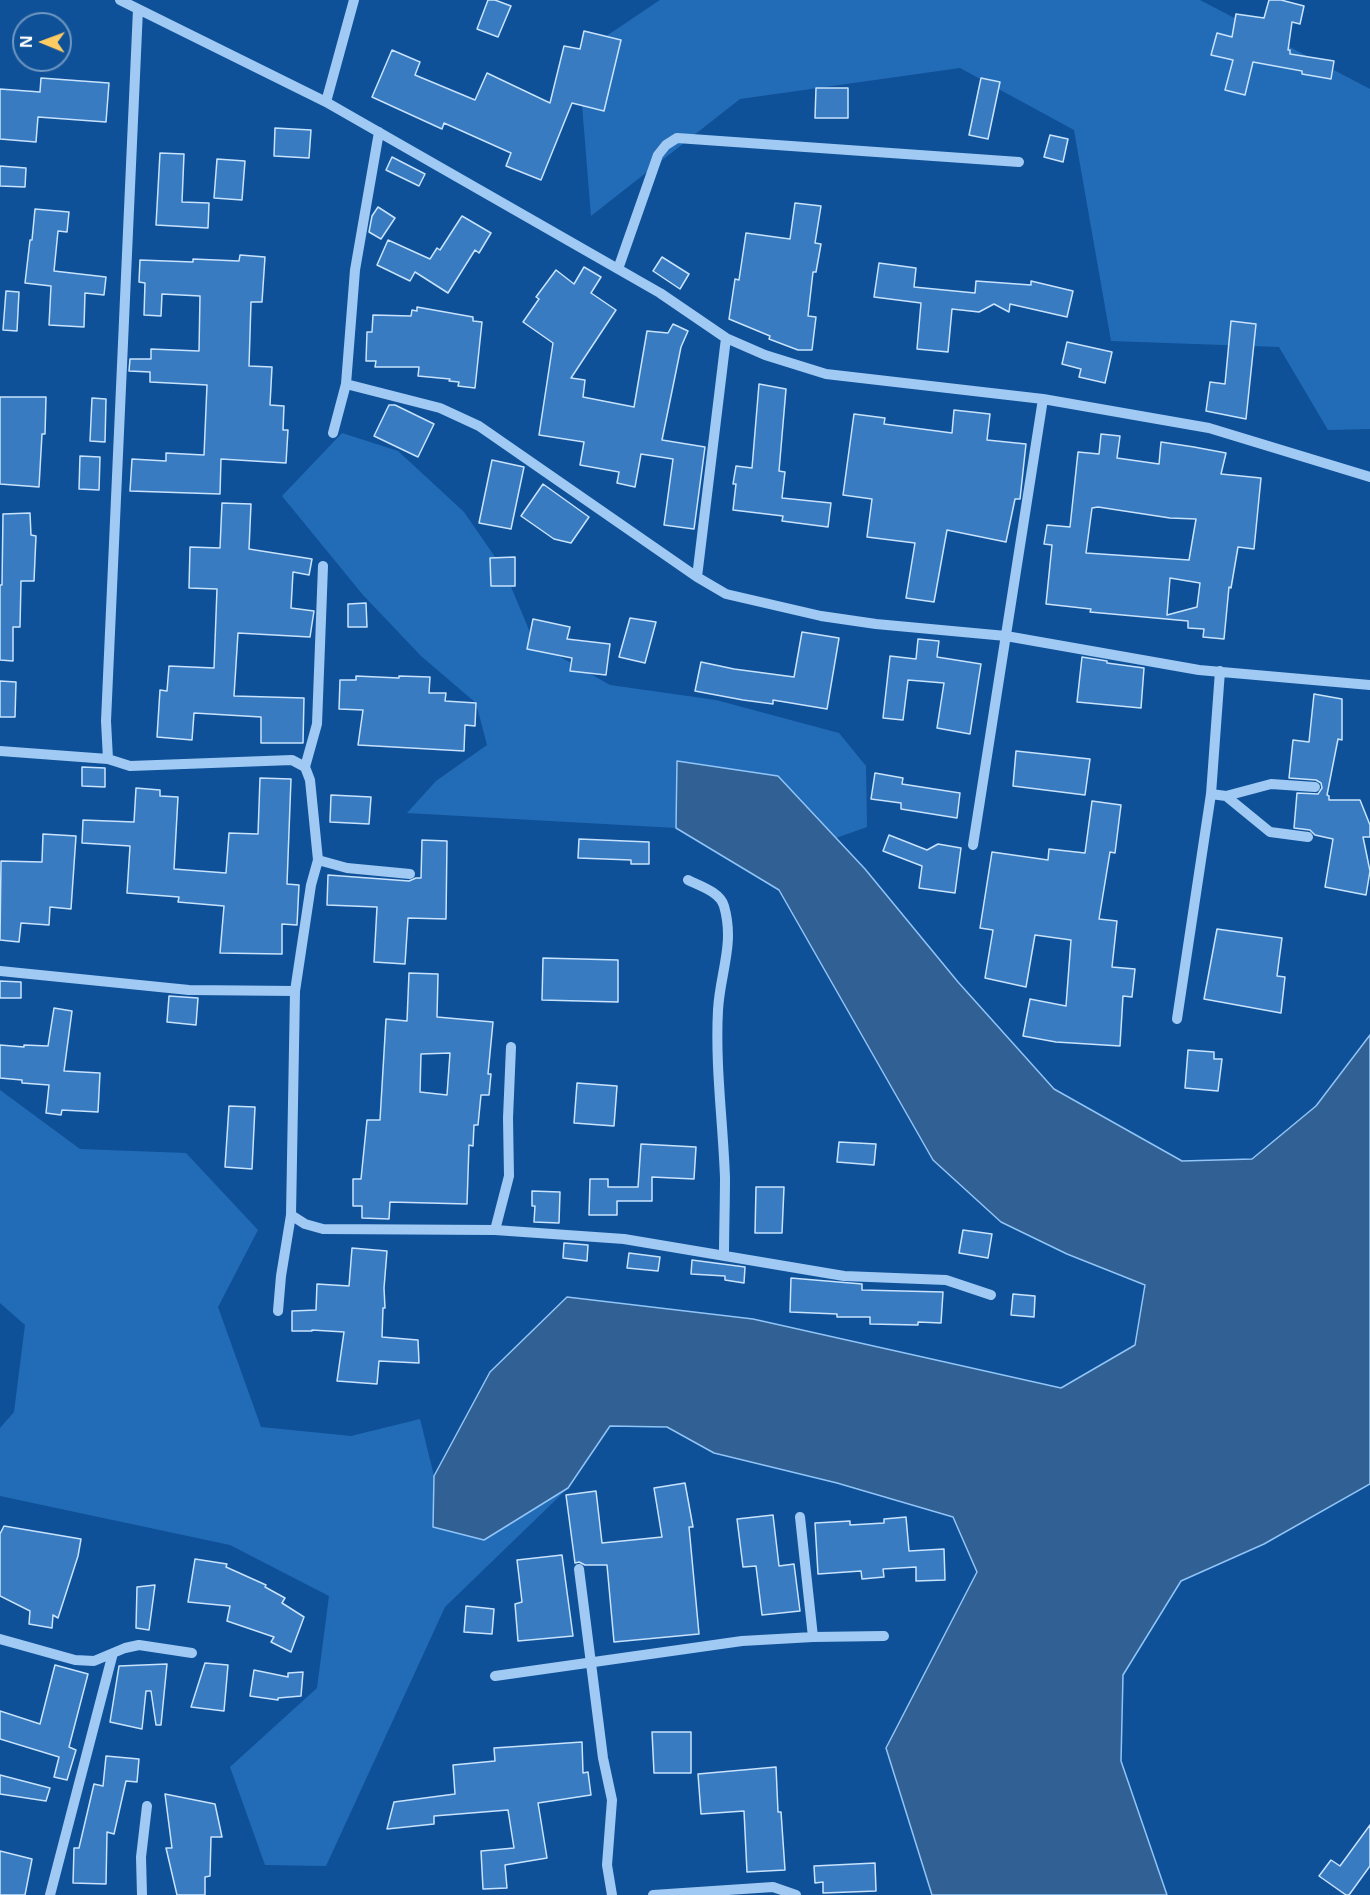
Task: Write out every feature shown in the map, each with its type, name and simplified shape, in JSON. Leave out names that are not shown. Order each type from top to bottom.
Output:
[{"type":"street","points":[[120,0],[326,102],[660,293],[726,338],[765,355],[826,374],[1043,399],[1209,428],[1370,477]]},
{"type":"street","points":[[326,102],[354,0]]},
{"type":"street","points":[[108,759],[106,710],[138,9]]},
{"type":"street","points":[[333,433],[346,384],[355,270],[379,132]]},
{"type":"street","points":[[618,269],[658,155],[666,145],[677,138],[1019,162]]},
{"type":"street","points":[[697,577],[726,338]]},
{"type":"street","points":[[346,384],[440,408],[479,426],[697,577],[726,594],[821,616],[876,624],[1006,636],[1199,670],[1370,685]]},
{"type":"street","points":[[973,845],[1043,399]]},
{"type":"street","points":[[304,767],[317,724],[323,566]]},
{"type":"street","points":[[1178,1019],[1211,794],[1220,671]]},
{"type":"street","points":[[0,752],[108,759],[130,766],[292,760],[304,767],[310,780],[318,860],[311,885],[295,991],[291,1215],[278,1311]]},
{"type":"street","points":[[1211,794],[1226,796],[1271,784],[1315,787]]},
{"type":"street","points":[[1226,796],[1269,832],[1308,837]]},
{"type":"street","points":[[318,860],[347,868],[410,874]]},
{"type":"street","points":[[688,880],[712,892],[723,902],[728,922],[727,960],[718,1007],[717,1079],[725,1177],[724,1256]]},
{"type":"street","points":[[0,971],[189,990],[295,991]]},
{"type":"street","points":[[495,1230],[509,1176],[508,1118],[511,1047]]},
{"type":"street","points":[[291,1215],[305,1224],[323,1229],[495,1230],[624,1239],[844,1276],[946,1280],[991,1295]]},
{"type":"street","points":[[800,1516],[813,1637]]},
{"type":"street","points":[[579,1569],[603,1758],[612,1800],[607,1865],[612,1895]]},
{"type":"street","points":[[495,1676],[742,1641],[884,1636]]},
{"type":"street","points":[[0,1639],[75,1660],[94,1661],[125,1648],[139,1645],[192,1653]]},
{"type":"street","points":[[50,1895],[113,1653]]},
{"type":"street","points":[[142,1895],[141,1857],[147,1806]]},
{"type":"street","points":[[653,1895],[773,1887],[796,1895]]},
{"type":"shaded area","points":[[660,0],[1200,0],[1370,89],[1370,429],[1328,430],[1279,347],[1111,341],[1074,130],[960,68],[740,99],[591,216],[578,55]]},
{"type":"shaded area","points":[[342,433],[398,451],[464,512],[504,570],[534,642],[610,685],[716,700],[839,733],[866,766],[867,827],[836,838],[778,776],[677,762],[676,828],[407,813],[436,781],[487,745],[476,703],[421,656],[363,595],[282,496]]},
{"type":"shaded area","points":[[677,761],[778,776],[865,869],[958,982],[1054,1089],[1182,1161],[1252,1159],[1316,1106],[1370,1035],[1370,1484],[1264,1544],[1181,1581],[1123,1675],[1121,1761],[1167,1895],[932,1895],[886,1748],[977,1572],[953,1517],[837,1483],[714,1453],[667,1427],[610,1426],[568,1488],[484,1540],[433,1527],[434,1476],[490,1372],[567,1297],[753,1319],[1061,1388],[1135,1345],[1145,1285],[1067,1254],[1001,1222],[933,1160],[779,890],[676,828]]},
{"type":"shaded area","points":[[0,1090],[80,1149],[186,1153],[258,1230],[218,1307],[261,1427],[351,1436],[420,1419],[434,1476],[433,1526],[483,1540],[568,1488],[445,1607],[326,1866],[265,1865],[230,1767],[317,1688],[329,1596],[230,1545],[0,1496],[0,1428],[14,1412],[25,1325],[0,1303]]},
{"type":"building","points":[[488,0],[511,6],[498,37],[477,29]]},
{"type":"building","points":[[1269,0],[1281,0],[1304,6],[1300,24],[1292,22],[1288,50],[1290,54],[1334,61],[1331,79],[1253,62],[1245,95],[1225,90],[1233,60],[1211,55],[1217,33],[1232,37],[1236,14],[1264,18]]},
{"type":"building","points":[[584,31],[621,40],[604,111],[572,103],[541,180],[506,166],[511,153],[444,123],[442,129],[372,97],[392,50],[420,62],[415,75],[475,100],[487,73],[550,103],[564,46],[580,49]]},
{"type":"building","points":[[41,78],[109,83],[106,122],[38,117],[36,142],[0,139],[0,89],[40,92]]},
{"type":"building","points":[[981,78],[1000,82],[988,139],[969,135]]},
{"type":"building","points":[[816,88],[848,88],[848,118],[815,118]]},
{"type":"building","points":[[275,128],[311,130],[309,158],[274,156]]},
{"type":"building","points":[[1050,135],[1068,139],[1063,162],[1044,157]]},
{"type":"building","points":[[160,153],[184,154],[182,202],[209,203],[208,228],[156,225]]},
{"type":"building","points":[[392,157],[425,174],[419,186],[386,170]]},
{"type":"building","points":[[217,159],[245,161],[242,200],[214,198]]},
{"type":"building","points":[[0,166],[26,168],[25,187],[0,186]]},
{"type":"building","points":[[795,203],[821,206],[815,243],[821,244],[816,272],[813,272],[808,316],[816,317],[812,350],[798,350],[769,339],[770,336],[729,319],[735,279],[739,280],[746,233],[790,239]]},
{"type":"building","points":[[378,207],[395,218],[381,239],[369,232],[372,216]]},
{"type":"building","points":[[35,209],[69,212],[67,232],[58,231],[54,271],[106,277],[104,295],[85,293],[84,327],[49,325],[51,286],[25,283]]},
{"type":"building","points":[[462,216],[491,233],[479,253],[475,250],[448,293],[415,272],[410,281],[377,265],[388,240],[430,259],[437,248],[440,250]]},
{"type":"building","points":[[240,255],[265,257],[262,302],[251,302],[249,366],[272,367],[270,405],[284,406],[283,430],[288,430],[286,463],[221,459],[220,494],[130,491],[132,459],[166,461],[166,453],[204,455],[207,385],[150,382],[150,372],[129,371],[130,359],[151,359],[151,349],[199,351],[200,296],[162,294],[161,316],[144,315],[145,283],[139,282],[140,260],[239,261]]},
{"type":"building","points":[[662,257],[689,274],[680,289],[653,271]]},
{"type":"building","points":[[879,263],[916,268],[914,287],[975,293],[976,281],[1031,285],[1031,281],[1073,291],[1067,317],[1010,304],[1009,312],[994,304],[979,312],[952,309],[948,352],[917,349],[921,303],[874,297]]},
{"type":"building","points":[[584,267],[601,277],[591,293],[616,310],[571,378],[585,380],[583,397],[634,407],[647,331],[668,333],[673,324],[688,331],[681,347],[662,440],[705,447],[694,529],[664,525],[673,459],[641,454],[635,487],[617,483],[619,472],[580,465],[584,442],[539,435],[553,343],[523,322],[539,299],[536,297],[556,270],[574,284]]},
{"type":"building","points":[[6,291],[19,292],[17,331],[3,330]]},
{"type":"building","points":[[417,307],[473,317],[473,321],[482,322],[475,388],[458,386],[459,382],[449,381],[450,379],[418,376],[419,367],[375,367],[376,361],[366,361],[367,332],[372,332],[373,315],[411,316],[412,310],[417,311]]},
{"type":"building","points":[[1231,321],[1256,324],[1246,419],[1206,411],[1210,382],[1225,384]]},
{"type":"building","points":[[1067,342],[1112,352],[1105,383],[1079,377],[1081,369],[1062,364]]},
{"type":"building","points":[[759,384],[786,389],[779,471],[785,472],[782,498],[831,503],[828,527],[782,521],[783,516],[733,510],[736,466],[752,468]]},
{"type":"building","points":[[0,397],[46,397],[45,434],[42,434],[39,487],[0,484]]},
{"type":"building","points":[[92,398],[106,399],[105,442],[90,441]]},
{"type":"building","points":[[389,405],[395,405],[434,424],[418,457],[374,436]]},
{"type":"building","points":[[954,410],[990,414],[987,440],[1026,444],[1020,499],[1015,499],[1006,542],[947,530],[934,602],[906,598],[915,543],[867,537],[872,499],[843,495],[854,414],[885,418],[884,424],[952,433]]},
{"type":"building","points":[[1101,434],[1120,436],[1117,458],[1159,464],[1161,442],[1226,453],[1221,474],[1261,478],[1254,549],[1238,547],[1231,588],[1229,587],[1224,639],[1203,637],[1204,629],[1188,628],[1188,621],[1090,612],[1091,609],[1046,604],[1052,545],[1044,544],[1047,525],[1070,527],[1078,452],[1099,454]],"holes":[[[1092,508],[1170,518],[1196,519],[1189,560],[1086,553]],[[1170,578],[1200,583],[1197,607],[1167,615]]]},
{"type":"building","points":[[80,456],[100,457],[99,490],[79,489]]},
{"type":"building","points":[[492,460],[524,467],[511,529],[479,523]]},
{"type":"building","points":[[543,484],[589,517],[571,543],[554,539],[521,516]]},
{"type":"building","points":[[222,503],[251,504],[249,549],[312,559],[309,575],[293,572],[291,608],[314,611],[310,637],[238,633],[234,696],[304,698],[303,743],[261,743],[261,717],[194,713],[192,740],[157,737],[160,690],[167,691],[169,666],[214,668],[217,589],[189,588],[190,547],[220,548]]},
{"type":"building","points":[[30,513],[31,535],[36,536],[34,581],[21,581],[20,627],[13,627],[13,661],[0,660],[3,514]]},
{"type":"building","points":[[515,557],[515,586],[491,586],[490,558]]},
{"type":"building","points":[[366,603],[367,627],[348,627],[348,604]]},
{"type":"building","points":[[630,618],[656,622],[645,663],[619,657]]},
{"type":"building","points":[[533,619],[570,627],[567,639],[610,644],[606,675],[570,671],[572,658],[527,649]]},
{"type":"building","points":[[802,632],[839,638],[827,709],[773,700],[773,704],[743,700],[695,691],[701,662],[794,677]]},
{"type":"building","points":[[918,639],[939,641],[937,657],[981,664],[970,734],[937,728],[944,683],[908,680],[903,720],[883,718],[890,656],[916,659]]},
{"type":"building","points":[[1082,657],[1144,668],[1141,708],[1077,702]]},
{"type":"building","points":[[356,676],[430,677],[429,693],[446,693],[445,701],[476,703],[475,726],[465,725],[464,751],[358,745],[363,710],[339,709],[340,680],[356,680]]},
{"type":"building","points":[[0,681],[16,682],[15,717],[0,717]]},
{"type":"building","points":[[1314,694],[1342,699],[1342,740],[1338,739],[1327,795],[1329,800],[1360,800],[1370,825],[1370,837],[1363,837],[1370,871],[1366,895],[1325,887],[1333,839],[1315,835],[1310,830],[1294,828],[1297,793],[1318,794],[1322,788],[1321,783],[1316,780],[1289,778],[1293,740],[1309,742]]},
{"type":"building","points":[[1016,751],[1090,759],[1085,795],[1013,786]]},
{"type":"building","points":[[82,767],[105,768],[105,787],[82,786]]},
{"type":"building","points":[[875,773],[903,778],[902,784],[960,793],[957,818],[901,809],[901,803],[871,799]]},
{"type":"building","points":[[260,778],[291,779],[287,884],[299,885],[297,925],[282,924],[282,954],[220,953],[224,906],[178,902],[179,897],[127,893],[130,846],[82,843],[83,820],[134,822],[136,788],[160,790],[160,796],[178,797],[174,869],[226,873],[229,833],[258,834]]},
{"type":"building","points":[[331,795],[371,797],[369,824],[330,822]]},
{"type":"building","points":[[1092,801],[1121,805],[1115,853],[1110,852],[1099,919],[1117,921],[1112,967],[1135,969],[1132,997],[1123,996],[1120,1046],[1056,1042],[1023,1036],[1030,999],[1066,1006],[1071,940],[1035,935],[1026,987],[985,978],[993,930],[980,928],[992,852],[1048,860],[1049,849],[1085,853]]},
{"type":"building","points":[[43,834],[76,836],[71,909],[50,907],[49,925],[21,923],[19,942],[0,940],[1,861],[42,862]]},
{"type":"building","points":[[889,835],[927,850],[938,844],[961,848],[955,893],[919,888],[922,866],[883,851]]},
{"type":"building","points":[[579,839],[649,842],[649,864],[631,864],[631,860],[578,858]]},
{"type":"building","points":[[422,840],[447,841],[446,919],[408,918],[405,964],[374,962],[377,907],[327,905],[328,875],[409,881],[421,878]]},
{"type":"building","points":[[1217,929],[1282,938],[1277,976],[1285,977],[1281,1013],[1204,999]]},
{"type":"building","points":[[543,958],[618,960],[618,1002],[542,1000]]},
{"type":"building","points":[[409,973],[438,974],[437,1017],[493,1022],[488,1074],[491,1074],[489,1095],[481,1095],[478,1125],[474,1125],[473,1146],[469,1145],[467,1204],[390,1202],[389,1219],[362,1218],[362,1206],[353,1206],[353,1179],[361,1179],[367,1120],[380,1120],[386,1019],[407,1021]],"holes":[[[450,1053],[447,1095],[420,1092],[421,1054]]]},
{"type":"building","points":[[0,981],[21,982],[21,998],[0,998]]},
{"type":"building","points":[[169,996],[198,998],[196,1025],[167,1022]]},
{"type":"building","points":[[54,1008],[72,1011],[64,1071],[100,1073],[98,1112],[62,1110],[61,1115],[46,1113],[49,1085],[22,1083],[22,1080],[0,1078],[0,1045],[48,1046]]},
{"type":"building","points":[[1188,1050],[1214,1052],[1214,1059],[1222,1059],[1218,1091],[1185,1088]]},
{"type":"building","points":[[577,1083],[617,1086],[614,1126],[574,1123]]},
{"type":"building","points":[[229,1106],[255,1107],[252,1169],[225,1167]]},
{"type":"building","points":[[839,1142],[876,1144],[874,1165],[837,1162]]},
{"type":"building","points":[[641,1144],[696,1147],[694,1179],[652,1177],[652,1201],[617,1201],[617,1215],[589,1215],[590,1179],[608,1179],[608,1187],[638,1187]]},
{"type":"building","points":[[756,1187],[784,1187],[782,1233],[755,1233]]},
{"type":"building","points":[[532,1191],[560,1192],[559,1223],[534,1222],[535,1206],[532,1206]]},
{"type":"building","points":[[963,1230],[992,1234],[988,1258],[959,1253]]},
{"type":"building","points":[[564,1243],[588,1245],[587,1261],[563,1258]]},
{"type":"building","points":[[352,1248],[387,1251],[382,1337],[418,1340],[419,1363],[379,1361],[377,1384],[337,1381],[344,1332],[292,1331],[292,1311],[316,1310],[317,1284],[349,1286]]},
{"type":"building","points":[[629,1253],[660,1257],[658,1271],[627,1268]]},
{"type":"building","points":[[692,1260],[745,1267],[744,1283],[725,1280],[725,1276],[691,1274]]},
{"type":"building","points":[[791,1278],[862,1284],[862,1290],[943,1292],[941,1323],[870,1324],[870,1317],[837,1317],[837,1314],[790,1312]]},
{"type":"building","points":[[1013,1294],[1035,1296],[1034,1317],[1011,1315]]},
{"type":"building","points":[[685,1483],[693,1527],[689,1527],[699,1634],[614,1642],[607,1565],[575,1563],[566,1495],[596,1491],[602,1543],[662,1537],[654,1488]]},
{"type":"building","points":[[773,1515],[779,1566],[794,1564],[800,1611],[762,1615],[756,1566],[743,1567],[737,1519]]},
{"type":"building","points":[[906,1517],[909,1551],[944,1549],[945,1580],[916,1581],[916,1567],[883,1569],[884,1577],[862,1579],[861,1571],[818,1574],[815,1523],[850,1521],[850,1525],[884,1523],[884,1519]]},
{"type":"building","points":[[4,1526],[81,1539],[78,1556],[58,1618],[53,1615],[52,1628],[29,1624],[30,1611],[0,1596],[0,1534]]},
{"type":"building","points":[[562,1555],[573,1636],[518,1641],[515,1604],[522,1602],[517,1560]]},
{"type":"building","points":[[195,1559],[227,1564],[226,1567],[266,1585],[265,1587],[285,1598],[282,1603],[304,1617],[291,1652],[271,1642],[274,1637],[227,1621],[230,1606],[188,1602]]},
{"type":"building","points":[[155,1585],[149,1630],[136,1628],[137,1587]]},
{"type":"building","points":[[466,1606],[494,1609],[492,1634],[464,1632]]},
{"type":"building","points":[[205,1663],[228,1665],[224,1711],[191,1707]]},
{"type":"building","points":[[167,1664],[161,1725],[156,1725],[151,1691],[146,1691],[142,1729],[110,1722],[119,1666]]},
{"type":"building","points":[[55,1665],[88,1674],[69,1747],[76,1750],[67,1780],[54,1777],[59,1757],[0,1739],[0,1711],[40,1724]]},
{"type":"building","points":[[254,1670],[288,1677],[288,1673],[303,1672],[301,1696],[278,1698],[278,1700],[250,1696]]},
{"type":"building","points":[[652,1732],[691,1732],[691,1773],[654,1773]]},
{"type":"building","points":[[582,1742],[583,1773],[588,1772],[591,1795],[538,1803],[547,1858],[505,1865],[507,1888],[483,1889],[481,1851],[514,1848],[508,1810],[434,1816],[434,1824],[387,1829],[394,1802],[455,1794],[453,1765],[495,1761],[494,1748]]},
{"type":"building","points":[[106,1756],[139,1759],[137,1782],[126,1781],[114,1834],[107,1832],[106,1884],[73,1883],[74,1848],[79,1848],[94,1784],[103,1786]]},
{"type":"building","points":[[776,1767],[778,1812],[781,1812],[785,1870],[747,1872],[744,1811],[701,1814],[698,1774]]},
{"type":"building","points":[[0,1775],[50,1788],[46,1801],[0,1794]]},
{"type":"building","points":[[165,1794],[215,1804],[222,1837],[211,1837],[210,1876],[205,1877],[205,1895],[177,1895],[166,1848],[172,1848]]},
{"type":"building","points":[[1370,1825],[1370,1866],[1349,1895],[1346,1895],[1319,1876],[1331,1860],[1340,1866]]},
{"type":"building","points":[[0,1851],[32,1859],[25,1895],[0,1895]]},
{"type":"building","points":[[875,1863],[876,1891],[823,1893],[823,1882],[815,1883],[814,1866]]}]
